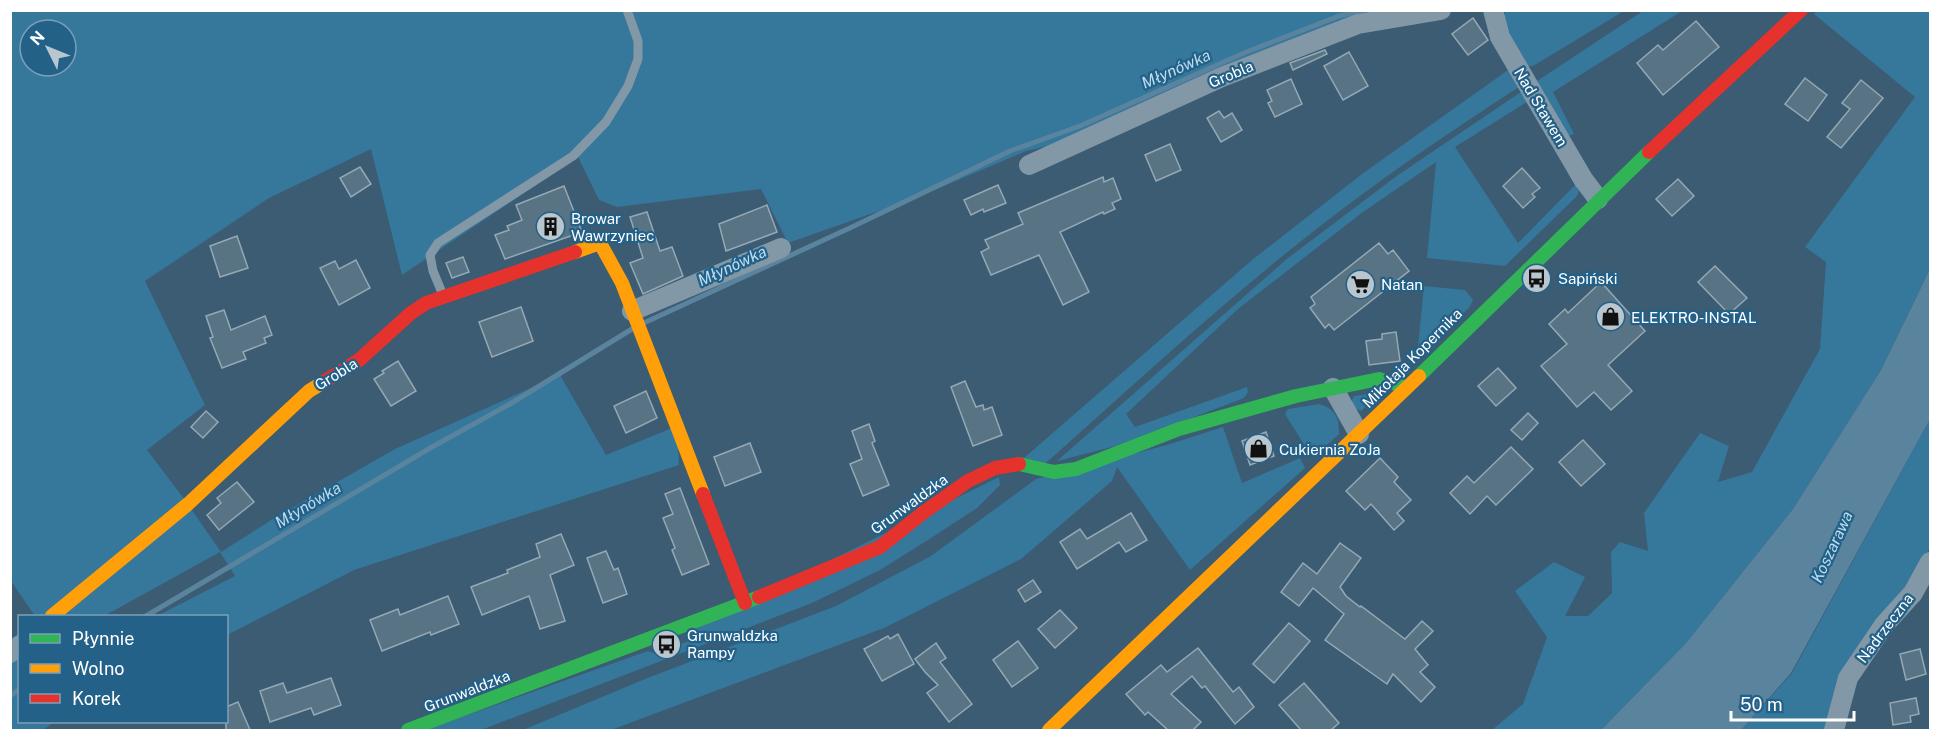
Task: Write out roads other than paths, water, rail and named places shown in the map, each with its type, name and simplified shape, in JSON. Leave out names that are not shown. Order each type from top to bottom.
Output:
[{"type":"street","name":"Grobla","points":[[1029,165],[1222,77],[1358,24],[1441,10]]},
{"type":"street","name":"Nad Stawem","points":[[1493,10],[1500,37],[1583,179],[1598,199]]},
{"type":"street","name":"Mikołaja Kopernika","points":[[1049,730],[1359,434],[1598,199],[1713,89],[1801,10]]},
{"type":"street","name":"Grobla","points":[[53,615],[188,504],[309,391],[359,360],[411,313],[426,303],[600,243],[622,283],[745,603]]},
{"type":"street","points":[[632,311],[781,248]]},
{"type":"street","name":"Grunwaldzka","points":[[408,730],[745,603],[880,547],[924,512],[959,488],[995,468],[1017,464],[1054,472],[1076,469],[1179,429],[1296,396],[1379,379],[1407,387]]},
{"type":"street","points":[[1333,388],[1359,434]]},
{"type":"street","name":"Nadrzeczna","points":[[1834,730],[1848,678],[1884,625],[1913,593],[1930,562]]},
{"type":"lane","points":[[444,297],[433,270],[430,255],[438,243],[573,156],[606,122],[628,86],[638,59],[638,41],[627,10]]},
{"type":"water","name":"Koszarawa","points":[[1930,269],[1930,419],[1791,673],[1741,730],[1601,730],[1686,643],[1793,509],[1881,370]]},
{"type":"waterway","name":"Młynówka","points":[[646,322],[1010,151],[1080,126],[1244,53],[1339,16],[1364,10]]},
{"type":"waterway","name":"Młynówka","points":[[148,615],[432,447],[510,404],[632,329]]},
{"type":"waterway","name":"Młynówka","points":[[10,696],[18,690]]},
{"type":"place","name":"Browar Wawrzyniec","points":[[550,227]]},
{"type":"place","name":"Sapiński","points":[[1537,278]]},
{"type":"place","name":"Natan","points":[[1360,284]]},
{"type":"place","name":"ELEKTRO-INSTAL","points":[[1610,317]]},
{"type":"place","name":"Cukiernia ZoJa","points":[[1258,449]]},
{"type":"place","name":"Grunwaldzka Rampy","points":[[666,644]]}]
